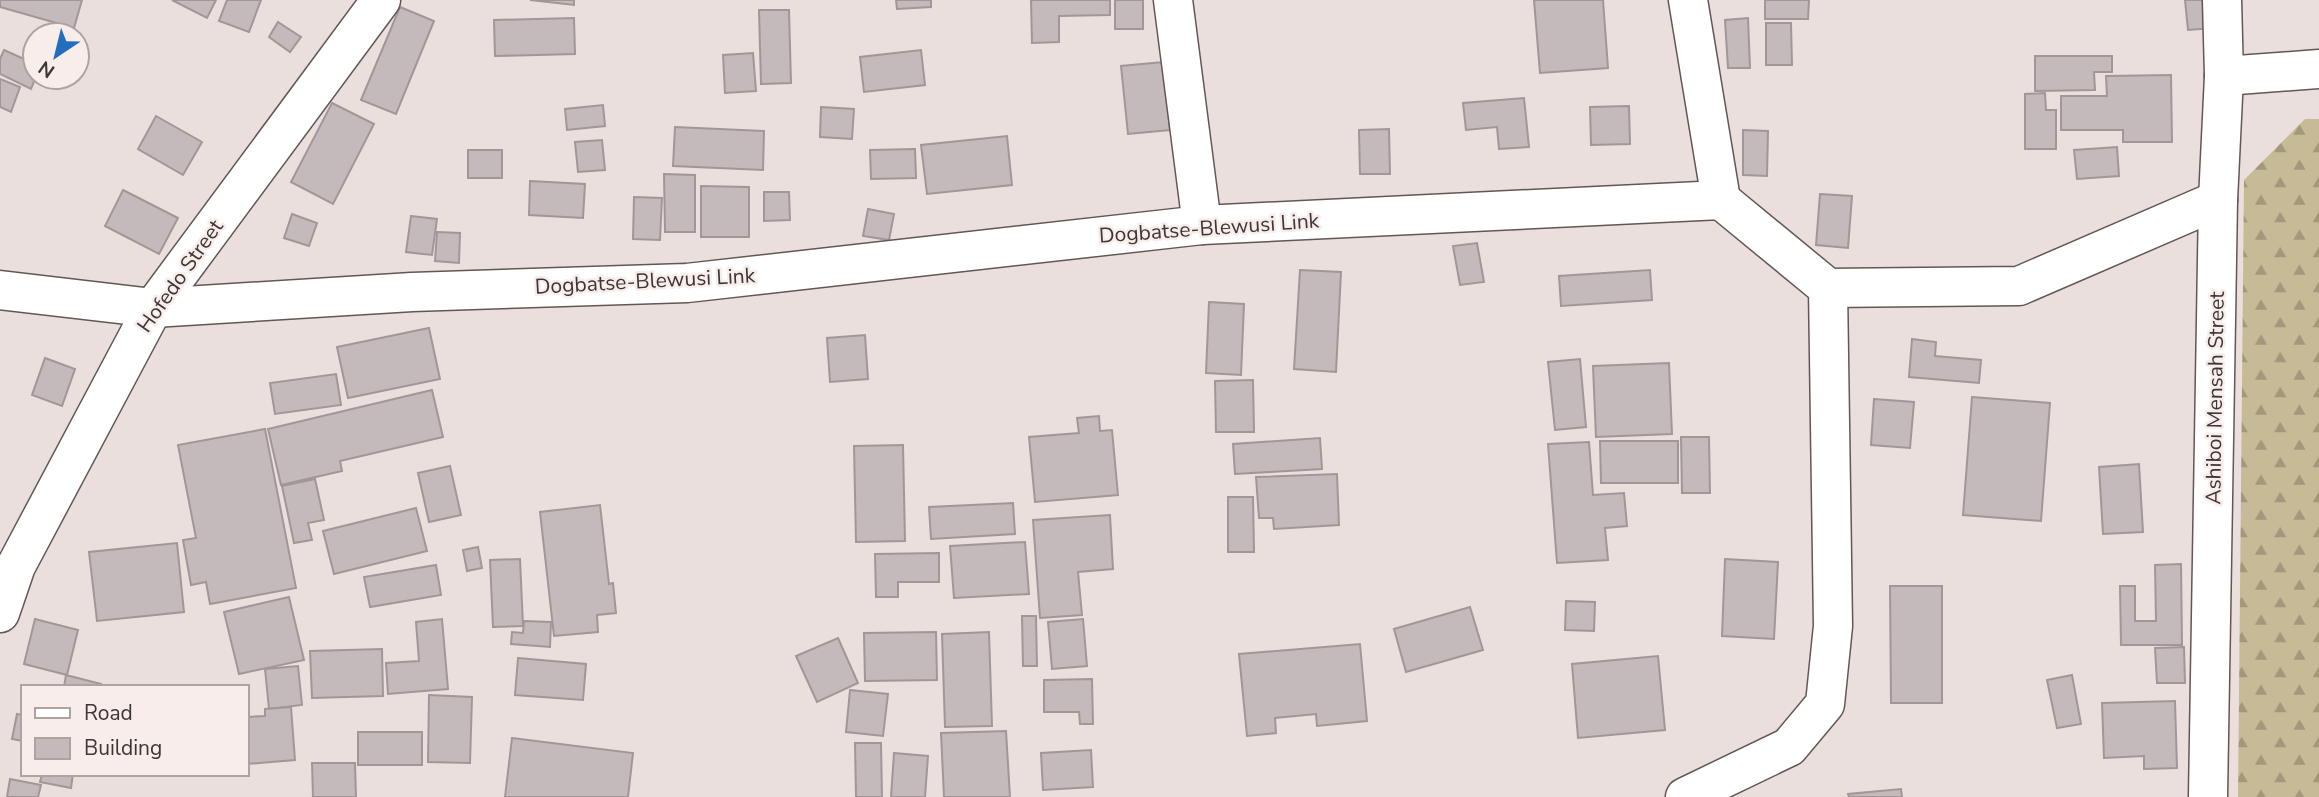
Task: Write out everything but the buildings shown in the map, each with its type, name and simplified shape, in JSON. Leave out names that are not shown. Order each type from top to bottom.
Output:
[{"type":"street","name":"Hofedo Street","points":[[0,612],[16,566],[153,308],[381,0]]},
{"type":"street","points":[[1172,0],[1202,225]]},
{"type":"street","points":[[1688,0],[1721,200],[1828,288],[2020,286],[2218,200]]},
{"type":"street","name":"Ashiboi Mensah Street","points":[[2208,797],[2218,200],[2224,76],[2222,0]]},
{"type":"street","points":[[2224,76],[2319,69]]},
{"type":"street","name":"Dogbatse-Blewusi Link","points":[[0,290],[153,308],[412,292],[687,283],[1202,225],[1721,200]]},
{"type":"street","points":[[1685,797],[1789,747],[1825,704],[1833,626],[1828,288]]},
{"type":"green space","points":[[2305,119],[2319,119],[2319,797],[2238,797],[2244,180]]}]
